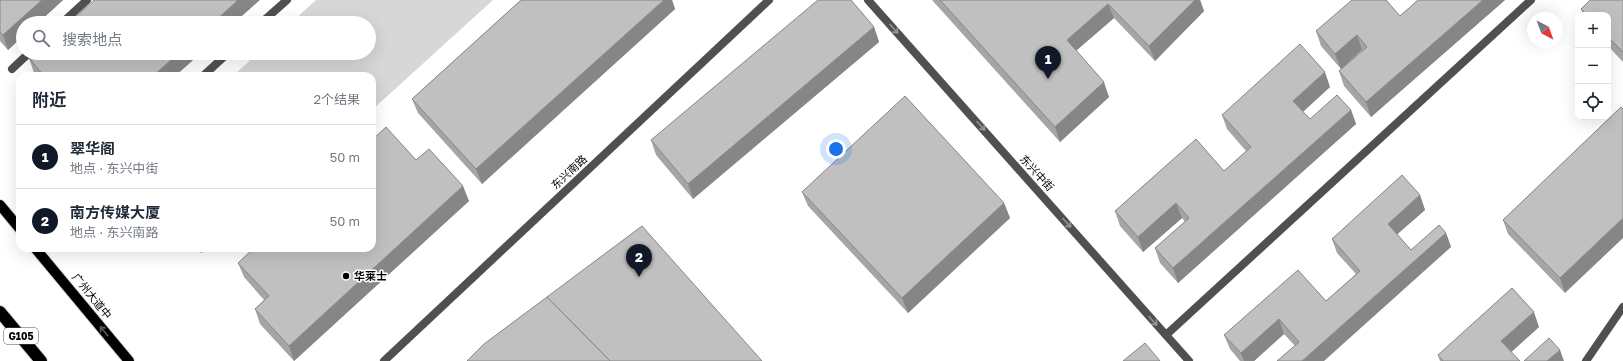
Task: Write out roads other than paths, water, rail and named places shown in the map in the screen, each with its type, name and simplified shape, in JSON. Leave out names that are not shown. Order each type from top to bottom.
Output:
[{"type":"highway","name":"G105","points":[[0,312],[41,361]]},
{"type":"main road","points":[[0,205],[16,224]]},
{"type":"main road","name":"广州大道中","points":[[39,252],[128,361]]},
{"type":"street","points":[[70,16],[87,0]]},
{"type":"street","points":[[269,16],[287,0]]},
{"type":"street","name":"东兴南路","points":[[384,361],[769,0]]},
{"type":"street","name":"东兴中街","points":[[868,0],[1189,361]]},
{"type":"street","points":[[1166,335],[1531,0]]},
{"type":"street","points":[[12,69],[22,60]]},
{"type":"street","points":[[207,72],[220,60]]},
{"type":"street","points":[[1586,361],[1623,307]]},
{"type":"place","name":"翠华阁","points":[[1048,79]]},
{"type":"place","name":"华莱士","points":[[346,276]]},
{"type":"place","name":"南方传媒大厦","points":[[639,277]]}]
